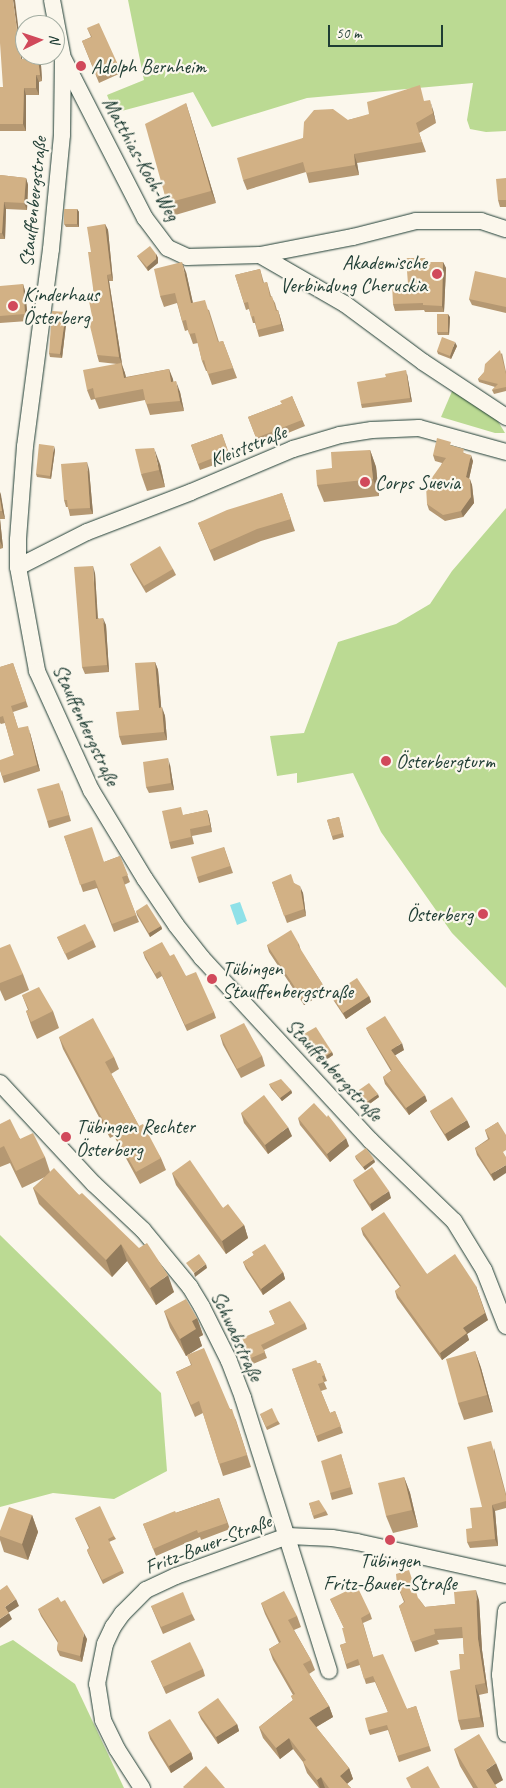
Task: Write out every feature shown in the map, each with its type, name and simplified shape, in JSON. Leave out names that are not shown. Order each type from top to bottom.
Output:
[{"type":"street","name":"Stauffenbergstraße","points":[[52,0],[55,15]]},
{"type":"street","name":"Matthias-Koch-Weg","points":[[65,63],[145,218],[168,248],[187,256],[260,255],[353,237],[416,221],[481,221],[506,230]]},
{"type":"street","name":"Stauffenbergstraße","points":[[63,65],[62,135],[51,249],[25,446],[18,567],[37,672],[91,790],[145,879],[181,931],[217,975],[370,1140],[454,1221],[484,1270],[506,1326]]},
{"type":"street","points":[[260,255],[345,304],[423,362],[506,417]]},
{"type":"street","name":"Kleiststraße","points":[[18,567],[87,532],[191,492],[293,449],[340,435],[372,430],[419,428],[506,452]]},
{"type":"street","name":"Schwabstraße","points":[[0,1083],[94,1184],[143,1230],[190,1287],[214,1330],[250,1418],[329,1671]]},
{"type":"street","name":"Fritz-Bauer-Straße","points":[[142,1788],[117,1749],[103,1720],[97,1684],[105,1644],[113,1627],[133,1602],[146,1590],[160,1583],[288,1536],[332,1538],[357,1542],[506,1575]]},
{"type":"street","points":[[506,1611],[500,1675],[506,1734]]},
{"type":"green space","points":[[128,0],[506,0],[506,131],[486,132],[470,129],[467,120],[473,83],[307,98],[212,127],[193,92],[114,113],[107,95],[144,80]]},
{"type":"green space","points":[[453,389],[496,418],[505,433],[495,433],[441,417]]},
{"type":"green space","points":[[506,508],[506,988],[452,933],[381,832],[353,773],[297,783],[297,773],[277,776],[270,736],[304,733],[338,642],[396,624],[430,604],[452,571]]},
{"type":"green space","points":[[0,1235],[161,1393],[167,1471],[114,1499],[53,1493],[0,1507]]},
{"type":"green space","points":[[13,1640],[75,1684],[124,1788],[0,1788],[0,1646]]},
{"type":"water","points":[[240,902],[247,921],[237,925],[230,905]]},
{"type":"building","points":[[0,0],[13,0],[15,15],[15,65],[39,65],[40,75],[36,75],[36,88],[24,88],[23,124],[0,124],[0,87],[3,87]]},
{"type":"building","points":[[99,23],[119,67],[97,77],[82,41],[92,37],[87,28]]},
{"type":"building","points":[[420,85],[424,101],[430,100],[433,113],[416,123],[422,142],[354,154],[355,165],[306,173],[303,162],[243,180],[237,158],[303,138],[304,122],[314,110],[333,109],[348,120],[369,114],[367,102]]},
{"type":"building","points":[[186,103],[211,191],[167,203],[145,124]]},
{"type":"building","points":[[0,175],[26,178],[24,203],[4,202],[2,233],[0,233]]},
{"type":"building","points":[[506,178],[506,200],[498,200],[496,179]]},
{"type":"building","points":[[64,209],[77,209],[77,224],[64,224]]},
{"type":"building","points":[[105,224],[111,274],[107,275],[119,357],[97,355],[89,322],[93,321],[88,296],[94,295],[88,252],[91,252],[87,227]]},
{"type":"building","points":[[150,246],[156,254],[156,259],[147,267],[137,256]]},
{"type":"building","points":[[406,258],[425,258],[425,262],[443,262],[442,306],[423,305],[423,303],[393,304],[392,284],[408,284]]},
{"type":"building","points":[[182,262],[191,303],[205,300],[218,342],[223,341],[233,368],[208,374],[204,360],[202,361],[195,333],[189,334],[186,320],[182,321],[175,293],[160,296],[154,269]]},
{"type":"building","points":[[260,269],[263,283],[267,282],[270,297],[272,296],[276,311],[278,310],[281,324],[257,330],[254,316],[251,317],[248,302],[244,303],[235,275]]},
{"type":"building","points":[[475,271],[506,278],[506,307],[469,299]]},
{"type":"building","points":[[23,284],[25,314],[0,316],[0,286]]},
{"type":"building","points":[[52,311],[66,312],[60,354],[49,353]]},
{"type":"building","points":[[437,314],[448,314],[448,332],[437,332]]},
{"type":"building","points":[[442,337],[455,342],[450,356],[437,351]]},
{"type":"building","points":[[500,350],[506,374],[506,387],[492,390],[498,384],[478,379],[484,372],[485,364]]},
{"type":"building","points":[[121,363],[124,378],[169,369],[171,382],[176,381],[180,401],[146,404],[143,389],[95,398],[93,388],[87,390],[83,370]]},
{"type":"building","points":[[406,370],[410,398],[361,404],[357,382],[386,377],[385,374]]},
{"type":"building","points":[[292,396],[302,420],[256,438],[248,417],[282,404],[280,401]]},
{"type":"building","points":[[222,434],[228,452],[198,464],[191,445]]},
{"type":"building","points":[[437,438],[451,442],[450,445],[464,449],[463,453],[471,455],[466,477],[470,479],[471,497],[461,511],[443,515],[427,504],[426,486],[446,458],[433,455]]},
{"type":"building","points":[[39,444],[54,446],[50,476],[36,474]]},
{"type":"building","points":[[154,448],[159,470],[141,474],[135,449]]},
{"type":"building","points":[[370,450],[373,479],[317,485],[316,470],[332,468],[331,452]]},
{"type":"building","points":[[87,462],[90,508],[68,509],[67,500],[64,500],[61,464]]},
{"type":"building","points":[[282,493],[291,519],[257,529],[210,550],[198,523],[227,510]]},
{"type":"building","points":[[160,546],[173,569],[144,586],[130,564]]},
{"type":"building","points":[[93,566],[96,619],[103,618],[107,665],[82,667],[74,567]]},
{"type":"building","points":[[155,662],[159,708],[162,707],[164,732],[119,736],[116,712],[139,710],[135,663]]},
{"type":"building","points":[[13,663],[26,701],[11,706],[18,728],[28,726],[37,765],[2,776],[0,760],[14,755],[3,716],[0,717],[0,667]]},
{"type":"building","points":[[168,758],[171,783],[146,787],[143,762]]},
{"type":"building","points":[[59,783],[69,815],[47,821],[37,789]]},
{"type":"building","points":[[181,807],[183,815],[207,810],[210,825],[190,829],[191,837],[169,842],[162,811]]},
{"type":"building","points":[[339,817],[343,833],[332,836],[327,820]]},
{"type":"building","points":[[92,827],[104,862],[120,856],[128,875],[122,877],[136,915],[112,924],[95,880],[80,885],[64,836]]},
{"type":"building","points":[[224,847],[230,866],[197,877],[191,857]]},
{"type":"building","points":[[291,874],[294,883],[300,886],[304,909],[284,916],[272,882]]},
{"type":"building","points":[[147,904],[161,926],[149,933],[136,911]]},
{"type":"building","points":[[85,924],[93,940],[65,954],[57,937]]},
{"type":"building","points":[[291,930],[323,985],[302,998],[267,945]]},
{"type":"building","points":[[162,942],[170,956],[174,954],[186,976],[196,972],[214,1012],[185,1025],[160,971],[155,974],[143,952]]},
{"type":"building","points":[[10,944],[23,974],[0,983],[0,948]]},
{"type":"building","points":[[357,978],[369,996],[343,1013],[331,995]]},
{"type":"building","points":[[39,987],[53,1011],[31,1022],[26,1011],[29,1010],[22,995]]},
{"type":"building","points":[[385,1016],[402,1043],[391,1050],[425,1095],[406,1108],[383,1077],[392,1070],[366,1028]]},
{"type":"building","points":[[93,1018],[114,1057],[105,1062],[139,1126],[143,1124],[161,1158],[136,1172],[109,1124],[106,1126],[59,1037]]},
{"type":"building","points":[[244,1023],[262,1056],[237,1069],[220,1035]]},
{"type":"building","points":[[316,1027],[332,1052],[318,1061],[302,1035]]},
{"type":"building","points":[[281,1079],[291,1090],[280,1098],[269,1084]]},
{"type":"building","points":[[369,1083],[378,1094],[367,1102],[359,1090]]},
{"type":"building","points":[[264,1095],[288,1127],[265,1145],[241,1113]]},
{"type":"building","points":[[452,1097],[467,1120],[445,1134],[430,1111]]},
{"type":"building","points":[[314,1103],[327,1117],[328,1115],[346,1138],[327,1154],[298,1118]]},
{"type":"building","points":[[10,1119],[20,1139],[33,1133],[45,1157],[16,1171],[4,1146],[0,1148],[0,1124]]},
{"type":"building","points":[[498,1122],[506,1135],[506,1150],[503,1152],[506,1157],[506,1165],[491,1174],[475,1148],[490,1139],[485,1130]]},
{"type":"building","points":[[366,1148],[374,1159],[363,1167],[355,1156]]},
{"type":"building","points":[[190,1160],[223,1208],[228,1204],[244,1225],[222,1241],[172,1173]]},
{"type":"building","points":[[372,1167],[389,1191],[370,1204],[353,1180]]},
{"type":"building","points":[[54,1168],[79,1195],[82,1193],[139,1248],[147,1243],[168,1275],[150,1288],[121,1244],[106,1260],[33,1188]]},
{"type":"building","points":[[384,1212],[427,1274],[455,1254],[476,1286],[485,1313],[463,1328],[467,1333],[440,1353],[395,1291],[401,1286],[361,1228]]},
{"type":"building","points":[[265,1244],[283,1272],[261,1289],[243,1262],[254,1255],[252,1252]]},
{"type":"building","points":[[199,1254],[206,1264],[194,1273],[186,1263]]},
{"type":"building","points":[[186,1299],[197,1318],[192,1321],[196,1329],[180,1339],[164,1311]]},
{"type":"building","points":[[290,1301],[305,1323],[261,1345],[265,1352],[251,1358],[242,1338],[275,1324],[269,1311]]},
{"type":"building","points":[[204,1348],[230,1409],[232,1409],[247,1455],[219,1464],[199,1401],[191,1405],[176,1372],[192,1365],[187,1355]]},
{"type":"building","points":[[475,1351],[487,1395],[458,1403],[446,1359]]},
{"type":"building","points":[[316,1360],[318,1364],[320,1363],[325,1375],[322,1376],[324,1382],[318,1384],[330,1413],[335,1411],[341,1426],[316,1436],[292,1369]]},
{"type":"building","points":[[272,1408],[278,1421],[266,1427],[260,1414]]},
{"type":"building","points":[[491,1441],[506,1501],[492,1505],[495,1539],[467,1542],[466,1529],[472,1528],[470,1508],[482,1507],[467,1447]]},
{"type":"building","points":[[341,1454],[351,1487],[330,1493],[321,1461]]},
{"type":"building","points":[[404,1477],[412,1510],[386,1516],[378,1483]]},
{"type":"building","points":[[219,1498],[227,1523],[198,1533],[197,1530],[153,1549],[143,1524],[175,1511],[176,1513]]},
{"type":"building","points":[[319,1500],[326,1511],[313,1516],[309,1503]]},
{"type":"building","points":[[100,1506],[114,1536],[108,1539],[123,1570],[102,1580],[87,1550],[90,1548],[75,1518]]},
{"type":"building","points":[[9,1507],[32,1515],[22,1544],[0,1536]]},
{"type":"building","points":[[409,1570],[418,1598],[425,1607],[455,1604],[454,1592],[476,1590],[478,1639],[485,1683],[475,1685],[480,1717],[458,1720],[450,1671],[460,1669],[459,1654],[464,1654],[462,1627],[434,1629],[435,1634],[411,1642],[399,1606],[405,1602],[397,1585],[396,1574]]},
{"type":"building","points":[[7,1585],[16,1599],[5,1607],[9,1613],[0,1619],[0,1590]]},
{"type":"building","points":[[357,1586],[370,1613],[361,1618],[373,1657],[383,1654],[407,1709],[416,1706],[429,1746],[397,1756],[387,1725],[368,1730],[365,1718],[388,1712],[373,1676],[364,1679],[358,1659],[346,1664],[340,1645],[346,1643],[342,1628],[344,1628],[330,1599]]},
{"type":"building","points":[[284,1591],[297,1616],[288,1620],[311,1660],[303,1664],[329,1706],[309,1718],[349,1768],[340,1776],[351,1788],[329,1788],[321,1777],[317,1780],[303,1762],[306,1760],[289,1738],[276,1748],[259,1727],[293,1700],[291,1696],[295,1694],[269,1649],[281,1642],[261,1603]]},
{"type":"building","points":[[183,1592],[192,1614],[161,1627],[151,1606]]},
{"type":"building","points":[[58,1597],[61,1602],[65,1600],[84,1633],[80,1656],[57,1650],[58,1641],[38,1609]]},
{"type":"building","points":[[190,1642],[203,1669],[163,1687],[151,1661]]},
{"type":"building","points":[[218,1698],[237,1724],[216,1737],[198,1712]]},
{"type":"building","points":[[170,1719],[191,1752],[169,1766],[148,1732]]},
{"type":"building","points":[[479,1734],[496,1763],[486,1770],[497,1788],[478,1788],[454,1749]]},
{"type":"building","points":[[206,1766],[225,1788],[183,1787]]},
{"type":"building","points":[[428,1766],[440,1788],[411,1788],[406,1778]]},
{"type":"place","name":"Adolph Bernheim","points":[[81,66]]},
{"type":"place","name":"Akademische Verbindung Cheruskia","points":[[437,274]]},
{"type":"place","name":"Kinderhaus Österberg","points":[[13,306]]},
{"type":"place","name":"Corps Suevia","points":[[365,482]]},
{"type":"place","name":"Österbergturm","points":[[386,761]]},
{"type":"place","name":"Österberg","points":[[483,914]]},
{"type":"place","name":"Tübingen Stauffenbergstraße","points":[[212,979]]},
{"type":"place","name":"Tübingen Rechter Österberg","points":[[66,1137]]},
{"type":"place","name":"Tübingen Fritz-Bauer-Straße","points":[[390,1540]]}]
